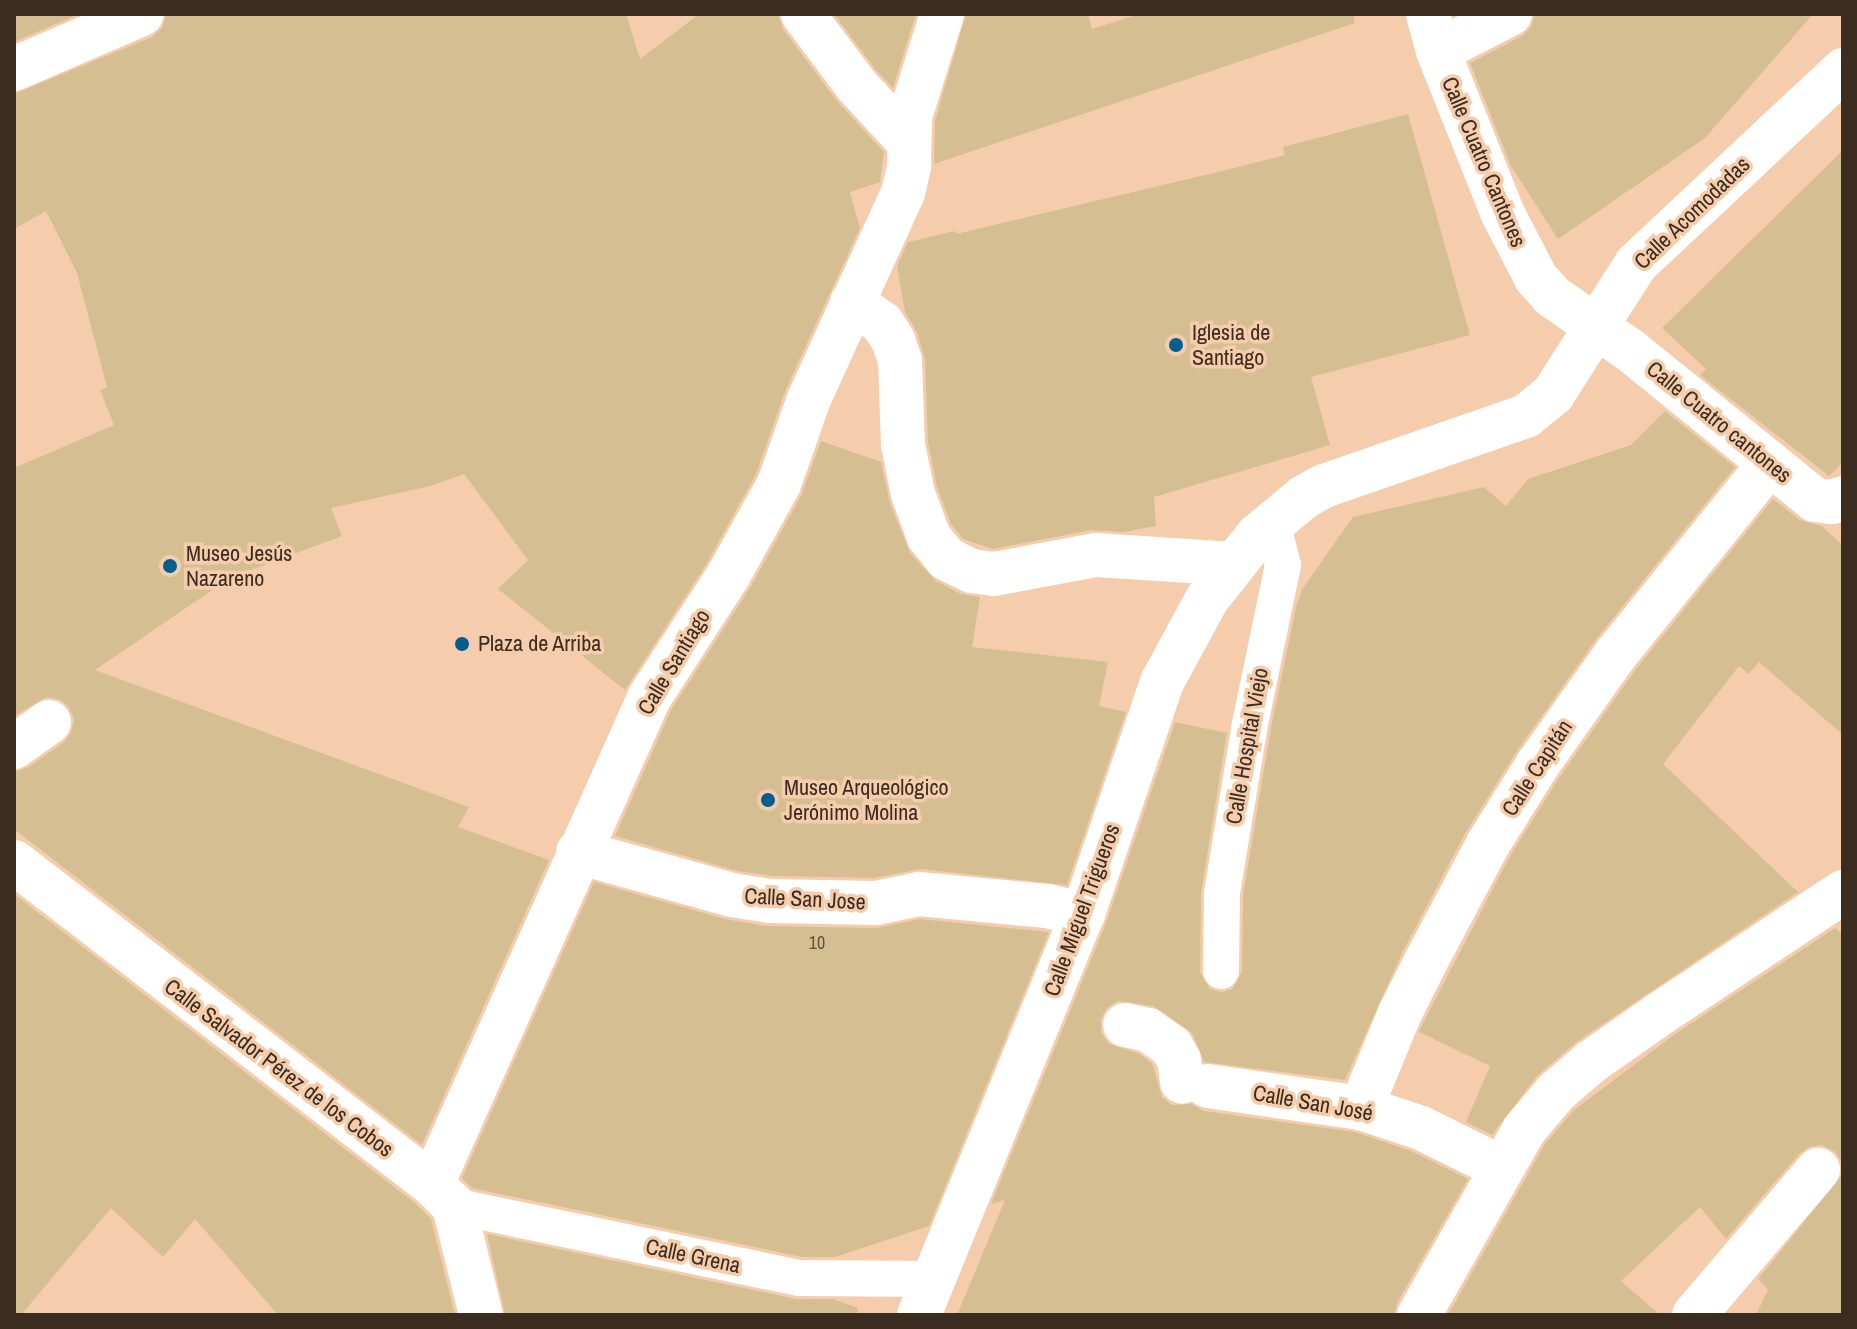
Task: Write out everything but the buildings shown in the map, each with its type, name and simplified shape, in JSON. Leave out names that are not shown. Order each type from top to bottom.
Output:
[{"type":"street","points":[[14,69],[142,14]]},
{"type":"street","points":[[803,14],[857,86],[907,140]]},
{"type":"street","name":"Calle Santiago","points":[[443,1195],[578,852],[649,698],[762,519],[852,302],[903,193],[909,166],[907,140],[917,89],[942,14]]},
{"type":"street","points":[[1433,33],[1510,14]]},
{"type":"street","name":"Calle Cuatro Cantones","points":[[1433,33],[1502,212],[1536,278],[1552,296],[1599,326]]},
{"type":"street","name":"Calle Acomodadas","points":[[1272,523],[1304,497],[1324,486],[1526,416],[1553,394],[1636,264],[1843,70]]},
{"type":"street","points":[[852,302],[882,323],[893,340],[900,360],[903,445],[913,494],[929,537],[947,559],[972,571],[994,574],[1096,555],[1234,564]]},
{"type":"street","name":"Calle Cuatro cantones","points":[[1599,326],[1815,500],[1832,502],[1843,498]]},
{"type":"street","name":"Calle Capitán","points":[[1361,1108],[1400,1013],[1488,844],[1529,777],[1616,654],[1770,463]]},
{"type":"street","name":"Calle Miguel Trigueros","points":[[927,1297],[1083,914],[1162,682],[1207,599],[1272,523]]},
{"type":"street","points":[[14,747],[49,722]]},
{"type":"street","name":"Calle San Jose","points":[[578,852],[732,895],[770,901],[876,903],[919,894],[1047,906],[1083,914]]},
{"type":"street","name":"Calle Salvador Pérez de los Cobos","points":[[15,866],[443,1195]]},
{"type":"street","points":[[1419,1315],[1502,1168],[1539,1111],[1591,1062],[1843,892]]},
{"type":"street","name":"Calle San José","points":[[1125,1025],[1148,1030],[1171,1046],[1195,1084],[1361,1108],[1421,1128],[1502,1168]]},
{"type":"street","points":[[1694,1315],[1818,1170]]},
{"type":"street","points":[[443,1195],[481,1315]]},
{"type":"lane","name":"Calle Hospital Viejo","points":[[1221,971],[1222,893],[1250,724],[1283,565],[1272,523]]},
{"type":"lane","name":"Calle Grena","points":[[443,1195],[800,1278],[927,1297]]},
{"type":"place","name":"Iglesia de Santiago","points":[[1176,345]]},
{"type":"place","name":"Museo Jesús Nazareno","points":[[170,566]]},
{"type":"place","name":"Plaza de Arriba","points":[[462,644]]},
{"type":"place","name":"Museo Arqueológico Jerónimo Molina","points":[[768,800]]}]
